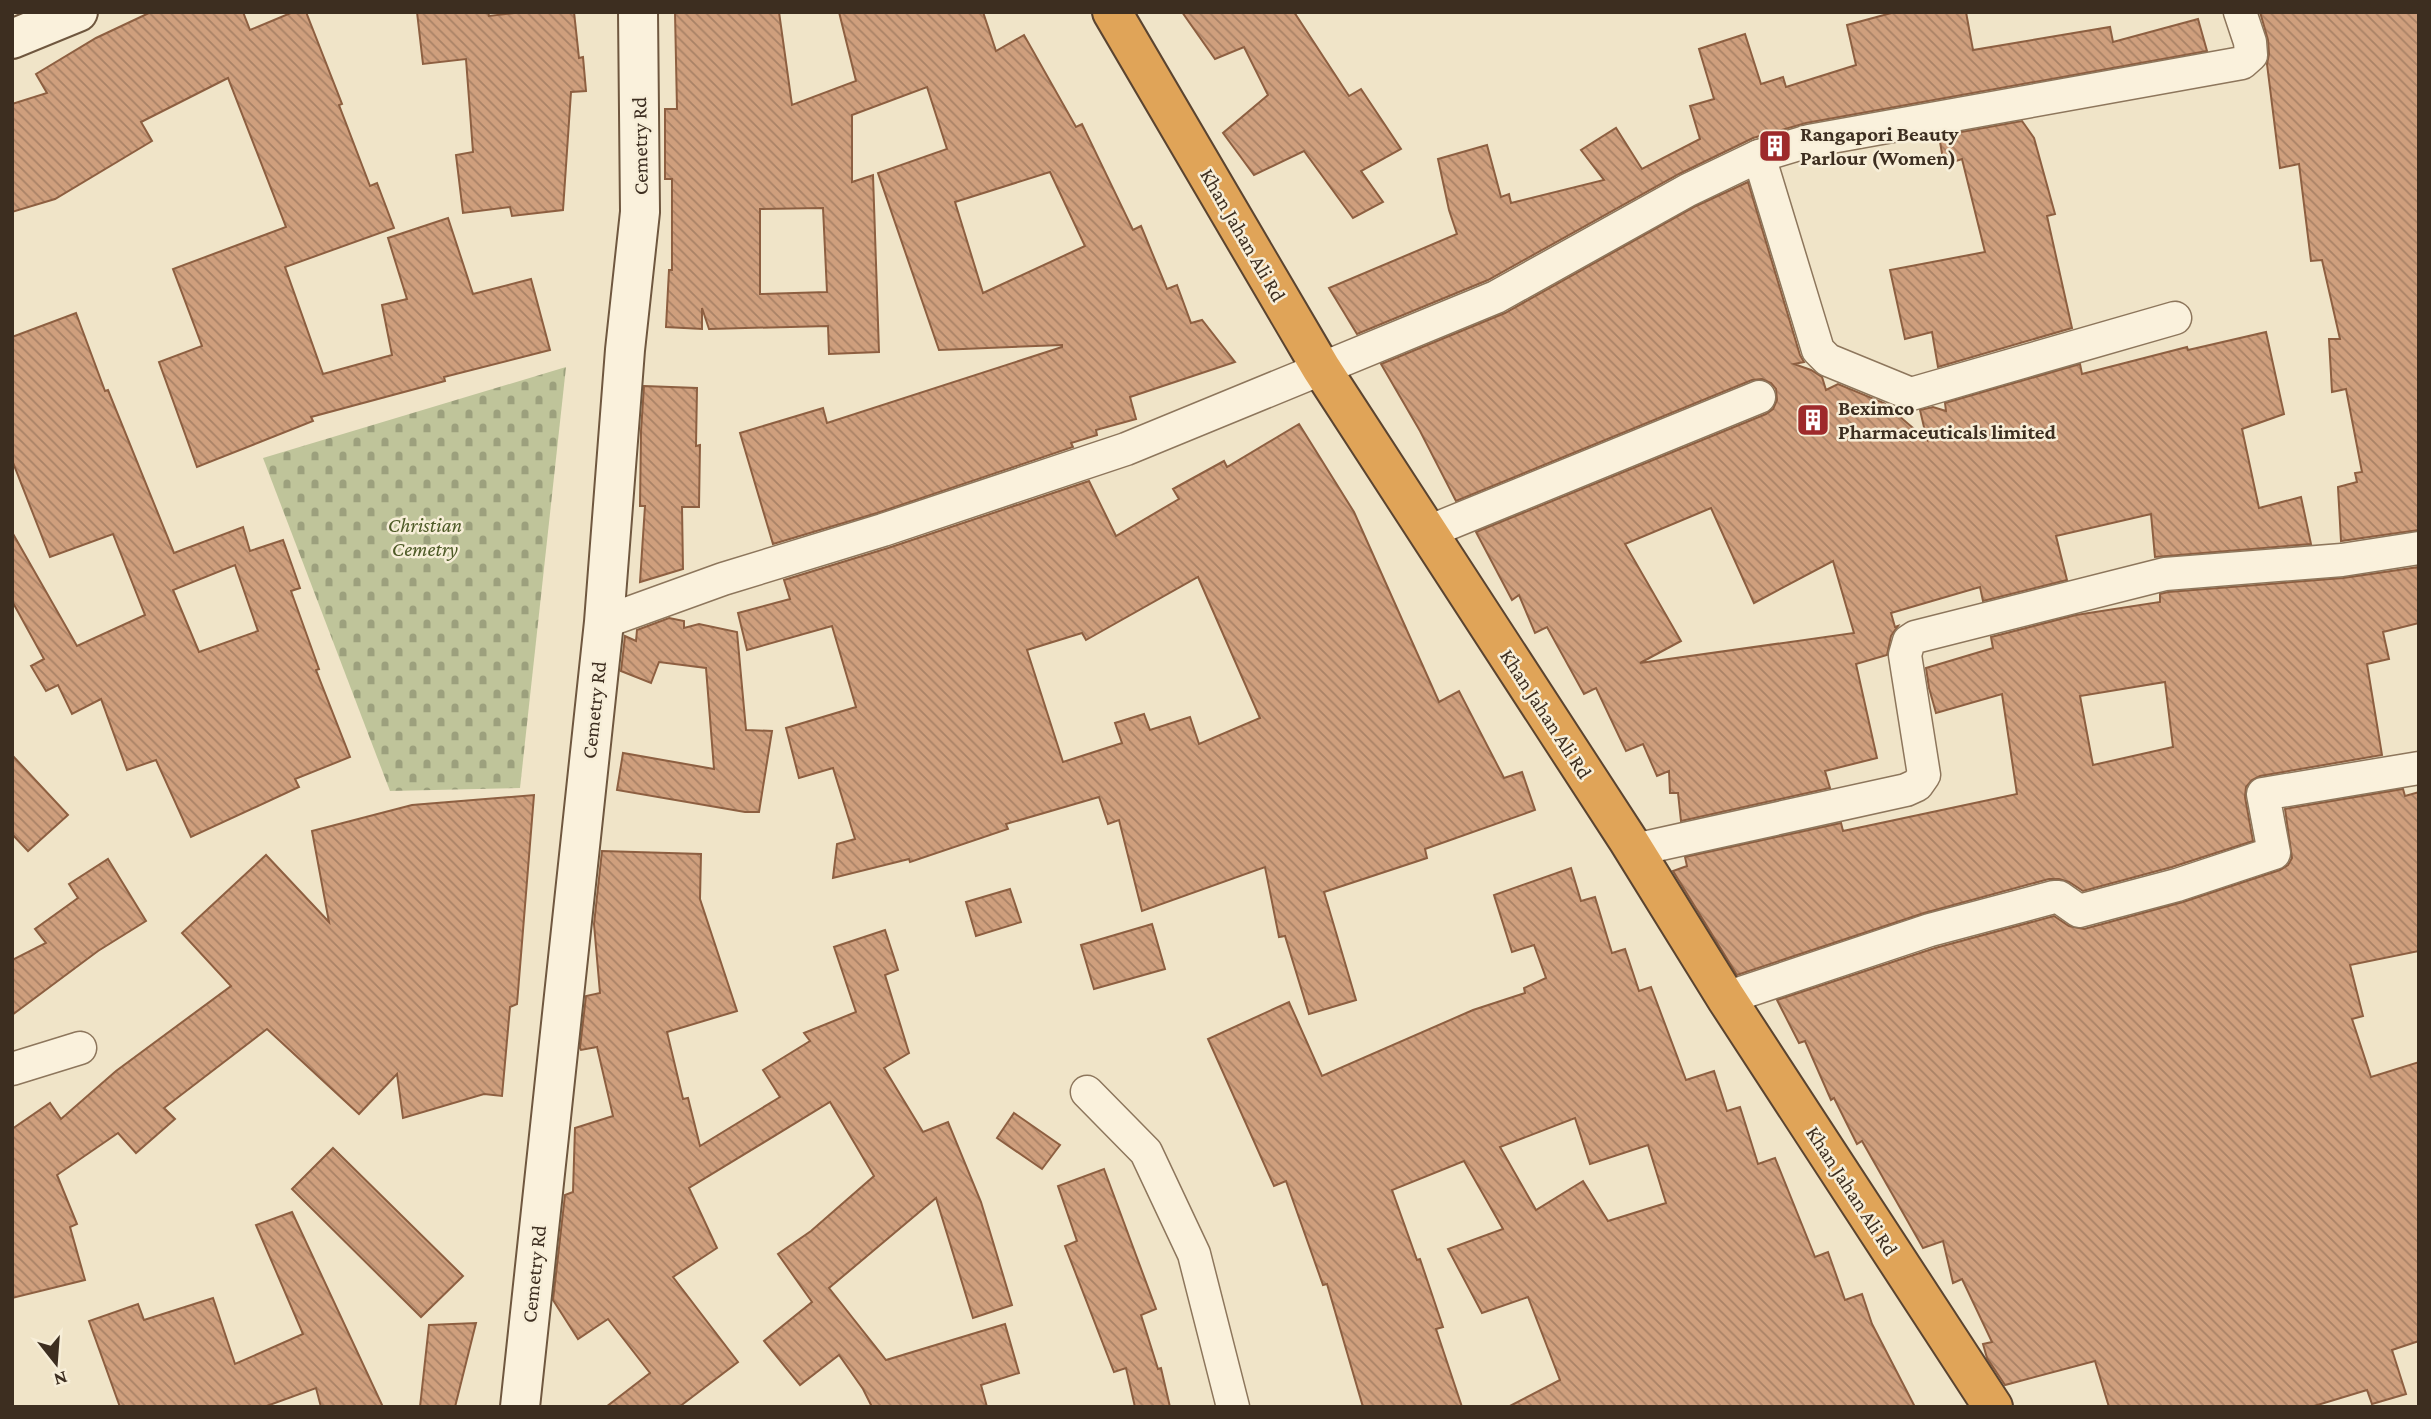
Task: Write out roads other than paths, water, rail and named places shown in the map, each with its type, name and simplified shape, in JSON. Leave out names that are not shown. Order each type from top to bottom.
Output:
[{"type":"highway","name":"Khan Jahan Ali Rd","points":[[1112,12],[1321,368],[1993,1407]]},
{"type":"street","points":[[12,39],[78,12]]},
{"type":"street","name":"Cemetry Rd","points":[[520,1407],[604,622],[625,351],[640,212],[638,12]]},
{"type":"street","points":[[604,622],[723,579],[896,526],[1126,449],[1321,368],[1352,358],[1496,296],[1688,190],[1759,156],[1810,141],[2242,63],[2251,55],[2250,42],[2239,12]]},
{"type":"street","points":[[1759,156],[1818,350],[1828,360],[1910,394],[2175,317]]},
{"type":"street","points":[[1428,532],[1759,397]]},
{"type":"street","points":[[1634,850],[1906,790],[1917,785],[1924,775],[1905,655],[1909,641],[1915,637],[2165,574],[2342,560],[2419,548]]},
{"type":"street","points":[[1726,998],[1930,930],[2054,897],[2059,897],[2079,911],[2177,885],[2274,853],[2263,794],[2419,768]]},
{"type":"street","points":[[12,1069],[80,1048]]},
{"type":"street","points":[[1087,1092],[1146,1152],[1194,1254],[1233,1407]]},
{"type":"place","name":"Rangapori Beauty Parlour (Women)","points":[[1775,146]]},
{"type":"place","name":"Beximco Pharmaceuticals limited","points":[[1813,420]]},
{"type":"park label","name":"Christian Cemetry","points":[[425,537]]}]
